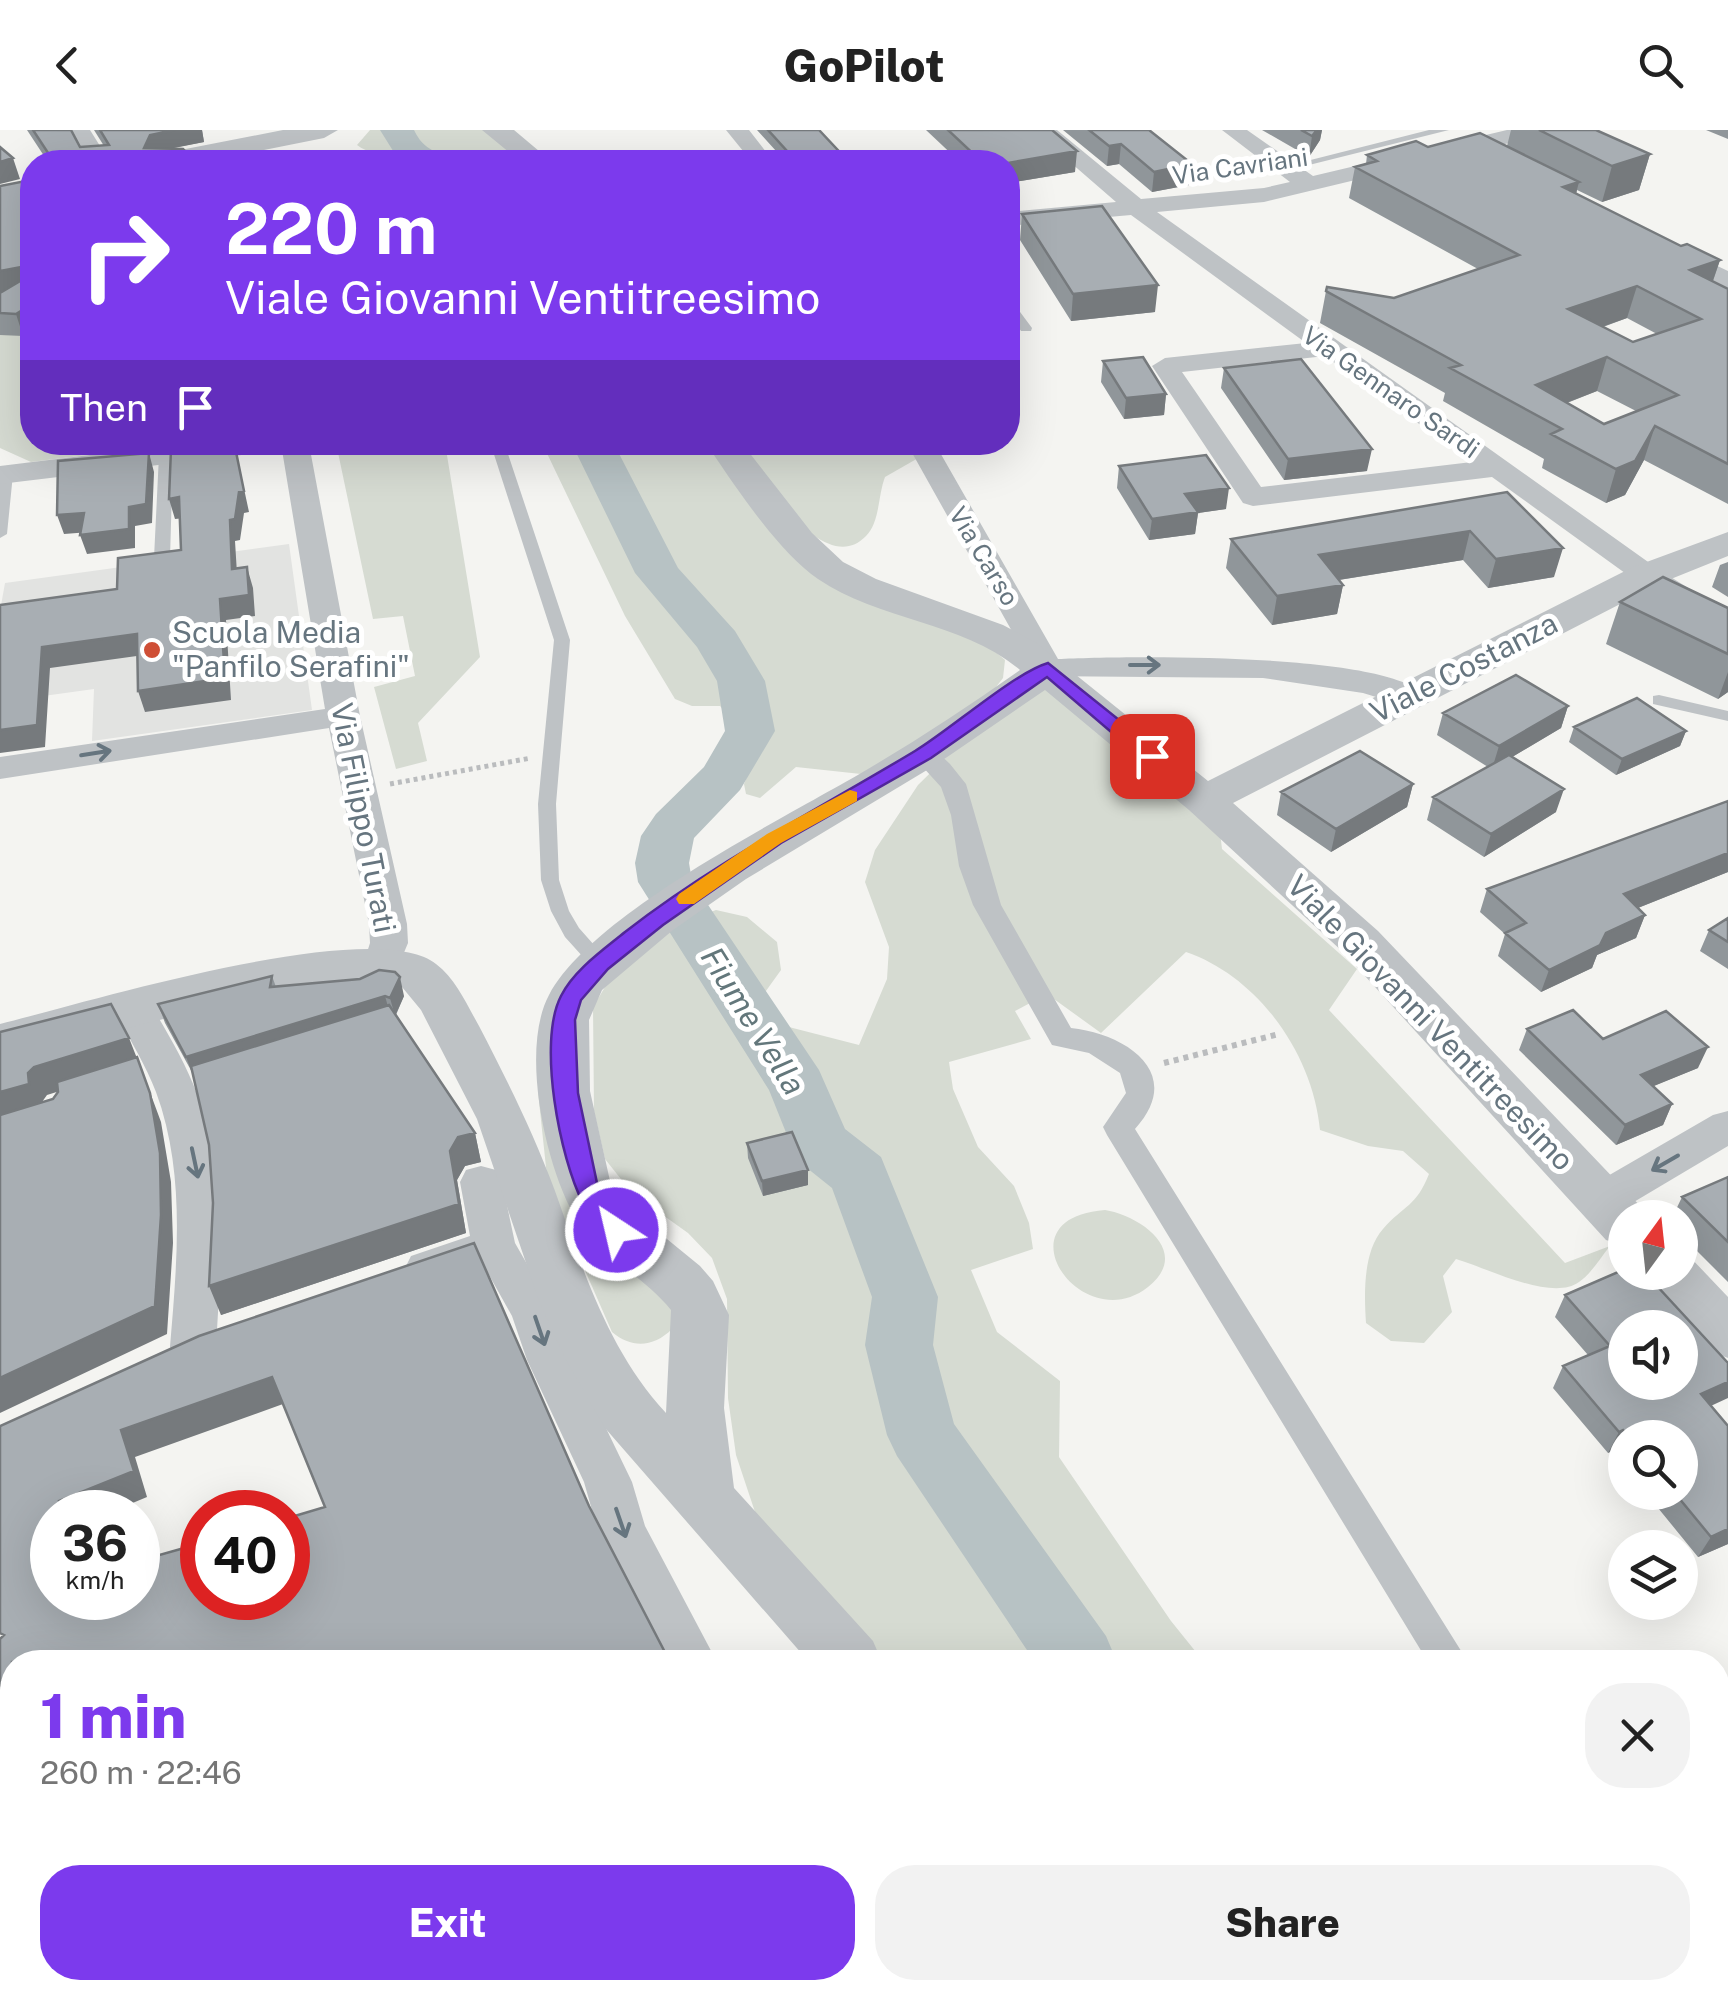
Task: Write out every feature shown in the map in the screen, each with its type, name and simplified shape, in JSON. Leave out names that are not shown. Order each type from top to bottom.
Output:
[{"type":"street","points":[[226,150],[324,130]]},
{"type":"street","points":[[496,130],[522,150]]},
{"type":"street","points":[[737,130],[753,150]]},
{"type":"street","name":"Via Gennaro Sardi","points":[[1044,130],[1136,207],[1329,348],[1728,627]]},
{"type":"street","points":[[1234,130],[1310,185]]},
{"type":"street","name":"Via Cavriani","points":[[1020,218],[1264,195],[1534,130]]},
{"type":"street","points":[[1468,146],[1502,164]]},
{"type":"street","points":[[1641,236],[1728,281]]},
{"type":"street","points":[[1329,348],[1164,366],[1253,498],[1498,468]]},
{"type":"street","points":[[3,474],[166,455]]},
{"type":"street","name":"Via Filippo Turati","points":[[297,455],[343,716],[388,924],[389,943],[382,965]]},
{"type":"street","name":"Viale Giovanni Ventitreesimo","points":[[732,455],[799,541],[830,570],[862,586],[989,633],[1048,668],[1204,800],[1360,942],[1608,1206]]},
{"type":"street","name":"Via Carso","points":[[927,455],[1048,668]]},
{"type":"street","name":"Viale Costanza","points":[[1204,800],[1647,574],[1728,543]]},
{"type":"street","points":[[707,1501],[696,1466],[693,1435],[702,1315],[697,1298],[631,1246],[602,1216],[585,1184],[566,1093],[564,1020],[571,997],[600,964],[656,920],[774,839],[924,754],[1048,668],[1220,664],[1380,686],[1408,697]]},
{"type":"street","points":[[0,768],[343,716]]},
{"type":"street","points":[[924,754],[939,765],[960,794],[980,888],[1062,1036],[1099,1042],[1116,1050],[1135,1071],[1141,1089],[1138,1103],[1118,1127],[1442,1650]]},
{"type":"street","points":[[0,1042],[279,973],[382,965],[418,974],[440,1000],[502,1119],[548,1256],[579,1329],[606,1421],[608,1482],[622,1531],[686,1650]]},
{"type":"street","points":[[134,1008],[170,1081],[196,1164],[201,1206],[175,1354],[242,1329]]},
{"type":"street","points":[[1630,1200],[1728,1126]]},
{"type":"street","points":[[481,1182],[494,1245],[534,1312],[550,1360],[606,1421],[707,1501],[839,1650]]},
{"type":"street","points":[[384,1282],[494,1245]]},
{"type":"street","points":[[1687,1290],[1728,1335]]},
{"type":"street","points":[[606,1421],[679,1362],[700,1331]]},
{"type":"lane","points":[[1285,168],[1443,130]]},
{"type":"lane","points":[[1020,320],[1026,328]]},
{"type":"lane","points":[[162,558],[166,455]]},
{"type":"lane","points":[[501,455],[562,640],[546,842],[550,880],[572,932],[600,964]]},
{"type":"lane","points":[[0,534],[3,474]]},
{"type":"lane","points":[[1658,700],[1728,716]]},
{"type":"path","points":[[428,775],[552,754]]},
{"type":"path","points":[[1135,1071],[1279,1034]]},
{"type":"shaded area","points":[[370,130],[488,130],[514,150],[366,150],[357,145]]},
{"type":"shaded area","points":[[20,286],[20,455],[87,455],[31,462],[0,448],[0,302]]},
{"type":"shaded area","points":[[339,455],[447,455],[480,657],[418,723],[427,761],[396,769],[374,687],[415,676],[403,616],[373,619]]},
{"type":"shaded area","points":[[548,455],[717,455],[786,550],[978,637],[1005,660],[1003,678],[986,700],[861,774],[796,767],[760,798],[746,794],[744,784],[759,749],[720,706],[692,706],[675,699],[625,616]]},
{"type":"shaded area","points":[[742,455],[920,457],[885,477],[871,530],[849,546],[830,544],[811,534],[774,497]]},
{"type":"shaded area","name":"Scuola Media \"Panfilo Serafini\"","points":[[289,544],[312,710],[92,741],[94,689],[0,702],[0,611],[5,583]]},
{"type":"shaded area","points":[[1053,679],[1220,832],[1222,849],[1357,969],[1329,1010],[1565,1263],[1608,1247],[1588,1275],[1567,1287],[1536,1286],[1456,1259],[1443,1276],[1452,1312],[1424,1343],[1391,1341],[1366,1323],[1368,1261],[1376,1238],[1414,1200],[1429,1174],[1403,1151],[1368,1146],[1320,1130],[1306,1074],[1278,1022],[1237,980],[1186,952],[1101,1033],[1047,994],[1015,1011],[1031,1039],[949,1062],[953,1089],[978,1147],[1014,1186],[1029,1223],[1033,1249],[971,1270],[997,1332],[1060,1381],[1059,1457],[1194,1650],[848,1650],[768,1551],[736,1455],[728,1398],[727,1299],[712,1258],[688,1233],[632,1193],[605,1159],[594,1111],[593,1007],[614,972],[658,932],[716,910],[747,917],[777,942],[781,970],[761,998],[785,1026],[859,1045],[887,979],[889,947],[865,882],[875,850],[918,785],[985,719]]},
{"type":"shaded area","points":[[549,1089],[671,1298],[672,1329],[658,1339],[635,1343],[612,1332],[548,1186],[538,1092]]},
{"type":"shaded area","points":[[1105,1210],[1146,1228],[1163,1249],[1165,1261],[1160,1274],[1148,1287],[1123,1299],[1098,1298],[1077,1288],[1061,1271],[1054,1252],[1057,1233],[1073,1218]]},
{"type":"building","points":[[33,130],[71,130],[80,147],[109,145],[100,130],[175,130],[150,135],[144,148],[184,150],[46,150]]},
{"type":"building","points":[[768,130],[819,130],[838,150],[786,150]]},
{"type":"building","points":[[948,130],[1052,130],[1077,151],[1020,161],[1020,150],[969,150]]},
{"type":"building","points":[[1089,130],[1149,130],[1192,164],[1154,172],[1121,144],[1109,146]]},
{"type":"building","points":[[1539,130],[1596,130],[1650,154],[1612,166]]},
{"type":"building","points":[[1480,133],[1579,182],[1563,187],[1681,246],[1687,244],[1720,260],[1690,270],[1728,289],[1728,464],[1655,426],[1635,461],[1616,469],[1551,434],[1562,429],[1450,368],[1461,365],[1326,291],[1327,287],[1394,298],[1519,255],[1355,167],[1377,161],[1367,155],[1416,141],[1428,147]],"holes":[[[1637,286],[1701,319],[1633,342],[1568,309]],[[1607,357],[1678,395],[1604,424],[1536,385]]]},
{"type":"building","points":[[0,147],[13,158],[0,162]]},
{"type":"building","points":[[20,182],[20,267],[0,271],[0,186]]},
{"type":"building","points":[[1102,206],[1158,285],[1073,294],[1022,214]]},
{"type":"building","points":[[20,281],[20,312],[0,313],[0,293]]},
{"type":"building","points":[[1143,357],[1166,394],[1126,398],[1103,361]]},
{"type":"building","points":[[1301,359],[1372,449],[1288,459],[1224,368]]},
{"type":"building","points":[[149,455],[146,504],[129,507],[129,529],[80,535],[84,513],[57,515],[58,461]]},
{"type":"building","points":[[171,455],[237,455],[244,491],[239,492],[235,519],[230,520],[232,569],[247,567],[249,595],[220,599],[225,678],[138,691],[137,634],[42,647],[37,725],[0,730],[0,605],[117,589],[118,558],[181,550],[179,497],[169,499]]},
{"type":"building","points":[[1206,455],[1229,488],[1185,494],[1198,512],[1152,519],[1119,466]]},
{"type":"building","points":[[1507,492],[1563,548],[1496,559],[1470,531],[1319,555],[1343,585],[1277,596],[1231,539]]},
{"type":"building","points":[[1663,577],[1728,608],[1728,654],[1620,602]]},
{"type":"building","points":[[1516,675],[1568,706],[1499,746],[1443,713]]},
{"type":"building","points":[[1637,698],[1686,731],[1622,759],[1574,727]]},
{"type":"building","points":[[1360,751],[1413,784],[1336,829],[1281,792]]},
{"type":"building","points":[[1509,755],[1564,789],[1491,834],[1433,797]]},
{"type":"building","points":[[1728,801],[1728,853],[1624,894],[1645,915],[1606,933],[1600,945],[1549,970],[1505,933],[1526,923],[1487,889]]},
{"type":"building","points":[[1728,918],[1728,942],[1709,930]]},
{"type":"building","points":[[379,970],[395,972],[400,977],[390,998],[385,996],[186,1057],[158,1004],[272,976],[270,987],[360,979]]},
{"type":"building","points":[[111,1004],[129,1038],[34,1067],[28,1073],[29,1084],[0,1092],[0,1032]]},
{"type":"building","points":[[389,1005],[475,1133],[458,1137],[450,1151],[459,1204],[209,1286],[213,1203],[209,1145],[191,1066]]},
{"type":"building","points":[[1573,1010],[1603,1039],[1666,1011],[1708,1047],[1641,1075],[1672,1104],[1625,1125],[1527,1029]]},
{"type":"building","points":[[137,1057],[150,1093],[160,1153],[161,1215],[155,1306],[0,1378],[0,1115],[53,1099],[58,1092],[57,1082]]},
{"type":"building","points":[[792,1132],[808,1170],[762,1181],[747,1143]]},
{"type":"building","points":[[1728,1177],[1728,1242],[1698,1213],[1698,1200],[1682,1197]]},
{"type":"building","points":[[474,1243],[589,1506],[664,1650],[0,1650],[4,1635],[0,1633],[0,1426],[199,1336]],"holes":[[[272,1377],[325,1507],[310,1511],[310,1620],[180,1620],[180,1549],[160,1555],[160,1620],[30,1620],[30,1490],[86,1490],[134,1471],[121,1430]]]},
{"type":"building","points":[[1608,1276],[1608,1290],[1661,1290],[1679,1310],[1608,1310],[1608,1344],[1565,1295]]},
{"type":"building","points":[[1698,1330],[1728,1363],[1728,1382],[1701,1394],[1728,1426],[1728,1529],[1711,1537],[1689,1510],[1698,1510],[1698,1420],[1609,1420],[1563,1366],[1608,1347],[1608,1400],[1698,1400]]},
{"type":"waterway","name":"Fiume Vella","points":[[397,130],[408,150]]},
{"type":"waterway","name":"Fiume Vella","points":[[599,455],[658,573],[718,641],[741,681],[750,731],[722,779],[668,836],[662,863],[665,882],[798,1086],[819,1143],[859,1174],[905,1297],[899,1345],[922,1435],[1071,1650]]},
{"type":"slow traffic","points":[[686,899],[774,839],[850,796]]},
{"type":"place","name":"Scuola Media \"Panfilo Serafini\"","points":[[152,650]]},
{"type":"route","points":[[616,1230],[602,1216],[585,1184],[566,1093],[563,1057],[564,1020],[571,997],[600,964],[656,920],[774,839],[924,754],[1048,668],[1152,756]]}]
